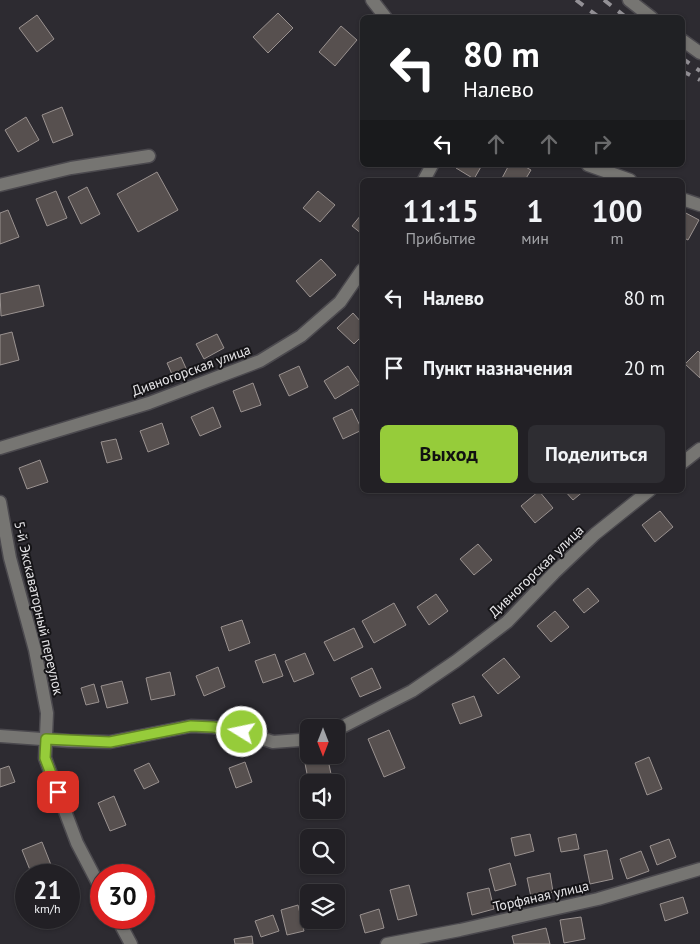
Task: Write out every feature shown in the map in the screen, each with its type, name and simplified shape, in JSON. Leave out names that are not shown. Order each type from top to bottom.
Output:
[{"type":"street","points":[[372,0],[384,15]]},
{"type":"street","points":[[629,0],[648,15]]},
{"type":"street","points":[[685,42],[700,53]]},
{"type":"street","points":[[0,185],[70,168],[149,156]]},
{"type":"street","points":[[594,167],[624,178]]},
{"type":"street","points":[[685,200],[700,205]]},
{"type":"street","name":"Дивногорская улица","points":[[0,448],[149,403],[260,361],[301,336],[340,302],[360,273]]},
{"type":"street","points":[[685,461],[700,449]]},
{"type":"street","name":"Дивногорская улица","points":[[345,725],[412,691],[456,661],[507,622],[554,573],[596,534],[646,493]]},
{"type":"street","name":"5-й Экскаваторный переулок","points":[[0,502],[10,558],[35,650],[47,714],[45,758],[76,844],[90,869]]},
{"type":"street","points":[[0,736],[110,742],[191,726],[213,727],[242,732],[273,742],[300,740]]},
{"type":"street","name":"Торфяная улица","points":[[387,944],[460,930],[598,899],[700,869]]},
{"type":"street","points":[[123,929],[131,944]]},
{"type":"building","points":[[278,13],[293,28],[268,53],[253,37]]},
{"type":"building","points":[[37,15],[54,39],[37,52],[19,28]]},
{"type":"building","points":[[341,26],[357,40],[335,66],[319,52]]},
{"type":"building","points":[[62,107],[73,135],[53,143],[42,115]]},
{"type":"building","points":[[26,117],[39,140],[18,152],[5,130]]},
{"type":"building","points":[[457,167],[481,167],[475,178]]},
{"type":"building","points":[[508,167],[526,167],[531,170],[526,178],[502,178]]},
{"type":"building","points":[[157,172],[178,210],[138,232],[117,194]]},
{"type":"building","points":[[87,187],[100,214],[81,224],[68,197]]},
{"type":"building","points":[[56,191],[67,218],[47,226],[36,199]]},
{"type":"building","points":[[318,191],[335,205],[320,222],[303,208]]},
{"type":"building","points":[[8,210],[19,237],[0,244],[0,213]]},
{"type":"building","points":[[685,213],[699,220],[688,240],[685,238]]},
{"type":"building","points":[[360,216],[360,232],[352,226]]},
{"type":"building","points":[[321,259],[336,275],[310,297],[296,281]]},
{"type":"building","points":[[39,285],[44,306],[1,316],[0,294]]},
{"type":"building","points":[[353,313],[360,321],[360,338],[354,344],[337,328]]},
{"type":"building","points":[[12,332],[19,360],[0,365],[0,335]]},
{"type":"building","points":[[217,334],[224,348],[204,359],[196,344]]},
{"type":"building","points":[[698,351],[700,353],[700,378],[685,364]]},
{"type":"building","points":[[181,357],[189,375],[175,381],[167,363]]},
{"type":"building","points":[[299,366],[308,387],[289,396],[279,375]]},
{"type":"building","points":[[348,366],[360,384],[335,399],[324,381]]},
{"type":"building","points":[[253,383],[261,405],[241,412],[233,391]]},
{"type":"building","points":[[213,407],[221,427],[200,436],[191,417]]},
{"type":"building","points":[[352,409],[360,426],[360,431],[343,439],[333,418]]},
{"type":"building","points":[[162,423],[169,444],[148,452],[140,431]]},
{"type":"building","points":[[116,439],[122,459],[107,463],[101,442]]},
{"type":"building","points":[[40,460],[48,482],[27,489],[19,468]]},
{"type":"building","points":[[537,493],[541,493],[553,508],[535,523],[521,506]]},
{"type":"building","points":[[567,493],[581,493],[573,500]]},
{"type":"building","points":[[660,511],[673,527],[655,542],[642,525]]},
{"type":"building","points":[[478,544],[492,560],[474,575],[460,559]]},
{"type":"building","points":[[588,588],[599,601],[584,613],[573,600]]},
{"type":"building","points":[[436,594],[448,611],[429,625],[417,607]]},
{"type":"building","points":[[394,603],[406,625],[374,643],[362,621]]},
{"type":"building","points":[[555,611],[569,627],[551,642],[537,626]]},
{"type":"building","points":[[242,620],[250,643],[229,651],[221,627]]},
{"type":"building","points":[[354,628],[363,647],[334,661],[324,642]]},
{"type":"building","points":[[305,653],[314,674],[294,682],[285,661]]},
{"type":"building","points":[[275,654],[283,676],[263,683],[255,661]]},
{"type":"building","points":[[504,658],[520,677],[498,694],[482,675]]},
{"type":"building","points":[[218,667],[225,687],[204,696],[196,676]]},
{"type":"building","points":[[372,668],[381,688],[360,697],[351,678]]},
{"type":"building","points":[[170,672],[175,695],[151,700],[146,678]]},
{"type":"building","points":[[122,681],[128,703],[107,708],[101,686]]},
{"type":"building","points":[[94,684],[99,702],[86,705],[81,688]]},
{"type":"building","points":[[474,696],[482,716],[460,724],[452,704]]},
{"type":"building","points":[[389,730],[405,768],[384,777],[368,739]]},
{"type":"building","points":[[649,757],[662,789],[647,795],[635,763]]},
{"type":"building","points":[[245,762],[252,782],[236,788],[229,768]]},
{"type":"building","points":[[149,763],[159,782],[144,789],[134,770]]},
{"type":"building","points":[[305,764],[329,764],[331,774],[307,774]]},
{"type":"building","points":[[9,766],[15,782],[0,787],[0,769]]},
{"type":"building","points":[[114,796],[126,825],[110,831],[98,803]]},
{"type":"building","points":[[530,834],[534,851],[515,856],[511,838]]},
{"type":"building","points":[[576,834],[579,849],[561,852],[558,838]]},
{"type":"building","points":[[669,839],[676,857],[657,865],[650,846]]},
{"type":"building","points":[[42,842],[51,864],[28,864],[22,850]]},
{"type":"building","points":[[607,850],[613,879],[590,884],[584,855]]},
{"type":"building","points":[[641,851],[649,871],[627,879],[620,859]]},
{"type":"building","points":[[510,863],[516,885],[495,891],[489,869]]},
{"type":"building","points":[[550,873],[553,892],[531,897],[527,878]]},
{"type":"building","points":[[409,885],[417,915],[398,920],[390,890]]},
{"type":"building","points":[[489,888],[494,909],[472,915],[467,893]]},
{"type":"building","points":[[683,897],[688,913],[665,921],[660,904]]},
{"type":"building","points":[[298,905],[300,929],[304,929],[304,931],[287,935],[281,910]]},
{"type":"building","points":[[379,909],[384,928],[365,933],[360,915]]},
{"type":"building","points":[[273,915],[279,931],[261,937],[255,921]]},
{"type":"building","points":[[581,917],[585,939],[564,943],[560,920]]},
{"type":"building","points":[[546,928],[550,944],[514,944],[512,936]]},
{"type":"building","points":[[252,936],[253,944],[235,944],[234,939]]},
{"type":"railway","points":[[576,0],[596,15]]},
{"type":"railway","points":[[604,0],[623,15]]},
{"type":"railway","points":[[685,60],[700,71]]},
{"type":"railway","points":[[685,72],[700,80]]},
{"type":"route","points":[[58,792],[45,758],[46,739],[110,742],[191,726],[213,727],[242,732]]}]
